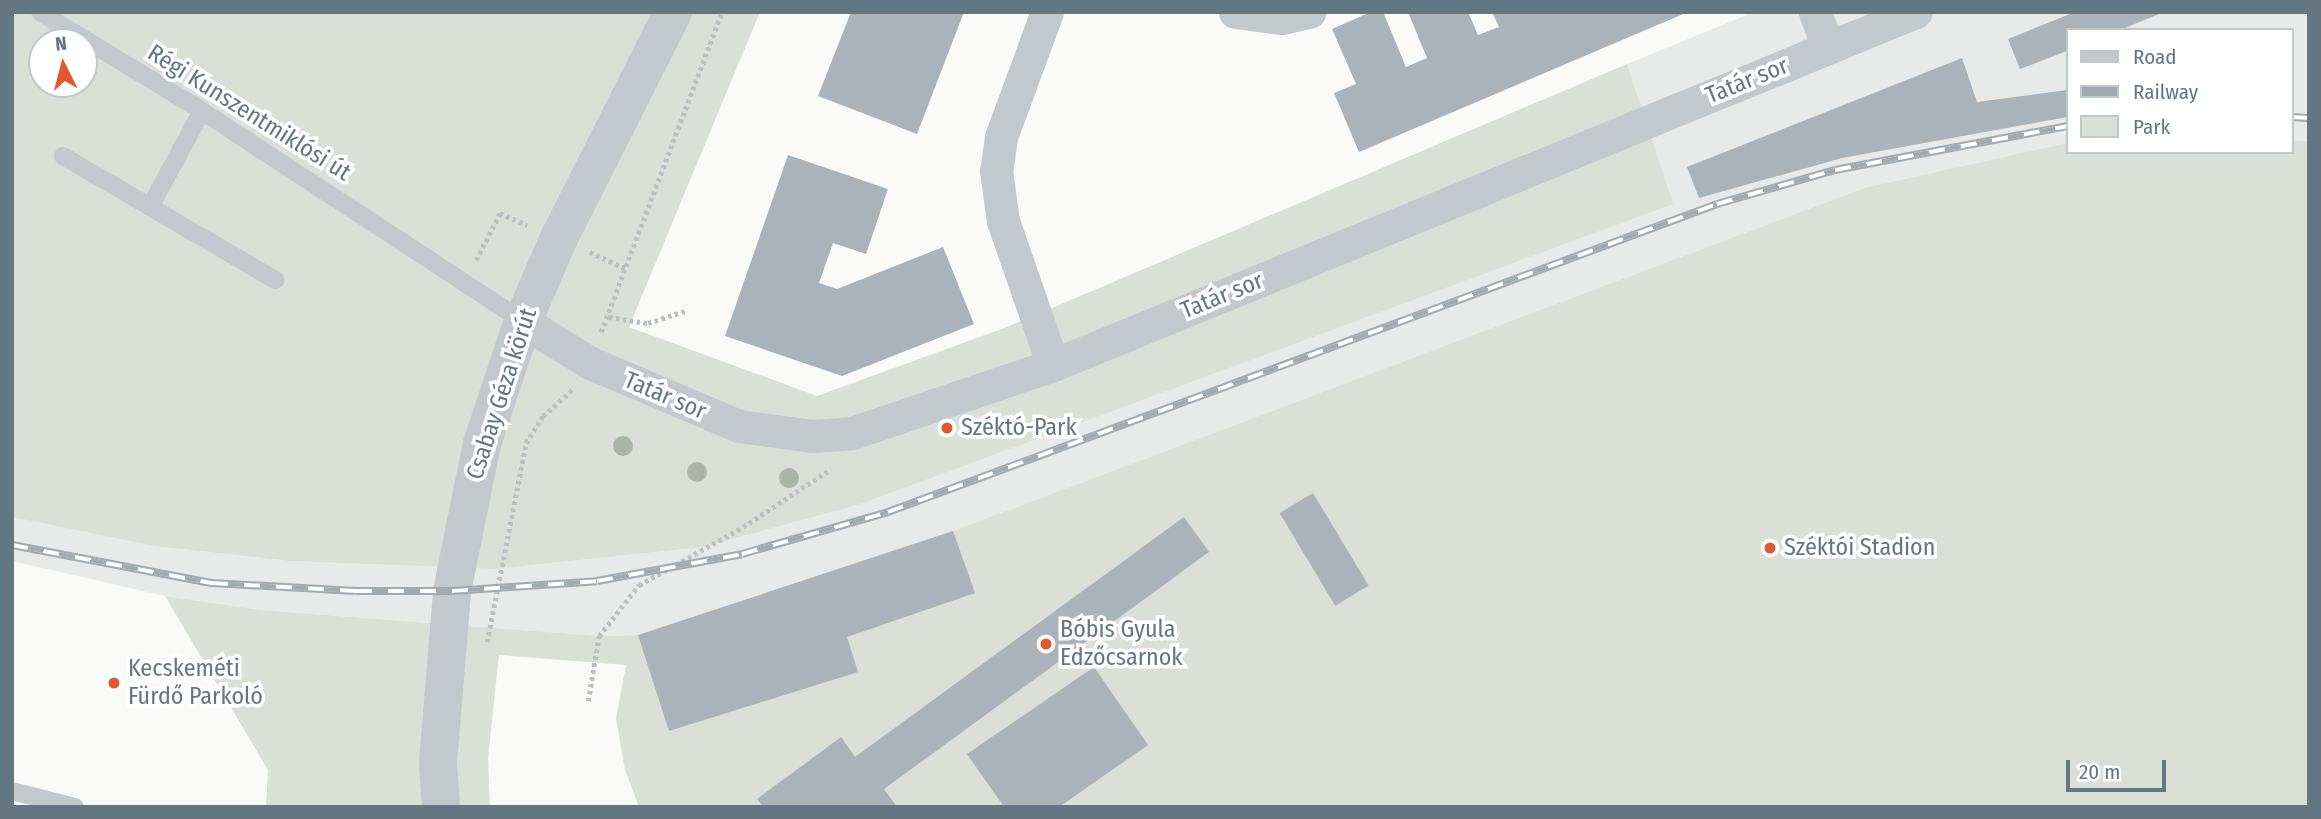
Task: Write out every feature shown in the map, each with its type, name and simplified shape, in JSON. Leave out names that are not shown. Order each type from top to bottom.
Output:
[{"type":"street","name":"Csabay Géza körút","points":[[441,807],[438,763],[452,591],[482,444],[523,321],[559,238],[673,12]]},
{"type":"street","points":[[1047,12],[1001,137],[996,172],[1003,221],[1054,365]]},
{"type":"street","points":[[1235,12],[1281,18],[1309,12]]},
{"type":"street","points":[[1815,12],[1828,48]]},
{"type":"street","name":"Tatár sor","points":[[523,321],[588,362],[739,426],[813,436],[852,433],[1054,365],[1916,12]]},
{"type":"lane","name":"Régi Kunszentmiklósi út","points":[[40,12],[202,111],[523,321]]},
{"type":"lane","points":[[149,207],[202,111]]},
{"type":"lane","points":[[63,156],[275,280]]},
{"type":"lane","points":[[12,791],[75,807]]},
{"type":"path","points":[[484,657],[526,443],[543,416],[578,384],[609,317],[722,12]]},
{"type":"path","points":[[609,317],[648,323],[686,311]]},
{"type":"path","points":[[588,701],[600,636],[616,610],[639,584],[743,527],[836,465]]},
{"type":"shaded area","points":[[1754,12],[2309,12],[2309,141],[2293,141],[2293,28],[2066,28],[2066,143],[1864,188],[953,531],[638,635],[599,636],[261,610],[165,596],[12,561],[12,517],[154,546],[289,561],[494,569],[704,547],[861,504],[1672,204],[1627,64]]},
{"type":"green space","points":[[12,12],[760,12],[629,327],[817,396],[1007,327],[1627,64],[1673,204],[861,504],[704,547],[494,569],[289,561],[154,546],[12,517]]},
{"type":"green space","name":"Széktói Stadion","points":[[2293,141],[2309,141],[2309,807],[639,807],[625,770],[616,718],[626,665],[499,655],[488,758],[490,807],[266,807],[268,770],[165,596],[261,610],[599,636],[638,635],[953,531],[1864,188],[2066,143],[2066,154],[2293,154]]},
{"type":"building","points":[[851,12],[964,12],[917,134],[818,96]]},
{"type":"building","points":[[1371,12],[1383,12],[1406,67],[1427,58],[1408,12],[1468,12],[1478,35],[1499,27],[1492,12],[1688,12],[1359,152],[1334,93],[1356,84],[1332,29]]},
{"type":"building","points":[[2075,12],[2164,12],[2125,28],[2066,28],[2066,51],[2020,69],[2008,39]]},
{"type":"building","points":[[1962,58],[1977,102],[2066,90],[2066,117],[1842,158],[1699,198],[1687,167]]},
{"type":"building","points":[[788,155],[888,189],[866,254],[833,243],[819,283],[837,289],[943,247],[974,324],[842,376],[725,336]]},
{"type":"building","points":[[1313,493],[1369,586],[1335,606],[1280,513]]},
{"type":"building","name":"Bóbis Gyula Edzőcsarnok","points":[[1184,517],[1209,552],[884,789],[897,807],[763,807],[757,799],[841,737],[855,757]]},
{"type":"building","points":[[953,531],[975,593],[847,637],[858,672],[669,731],[638,635]]},
{"type":"building","points":[[1094,667],[1148,745],[1059,807],[1004,807],[967,754]]},
{"type":"railway","points":[[2293,117],[2309,118]]},
{"type":"railway","points":[[12,545],[212,583],[356,591],[452,591],[597,581],[742,554],[888,512],[1717,204],[1835,170],[2066,126]]},
{"type":"place","name":"Széktó-Park","points":[[947,428]]},
{"type":"place","name":"Széktói Stadion","points":[[1770,548]]},
{"type":"place","name":"Bóbis Gyula Edzőcsarnok","points":[[1046,644]]},
{"type":"place","name":"Kecskeméti Fürdő Parkoló","points":[[114,683]]}]
